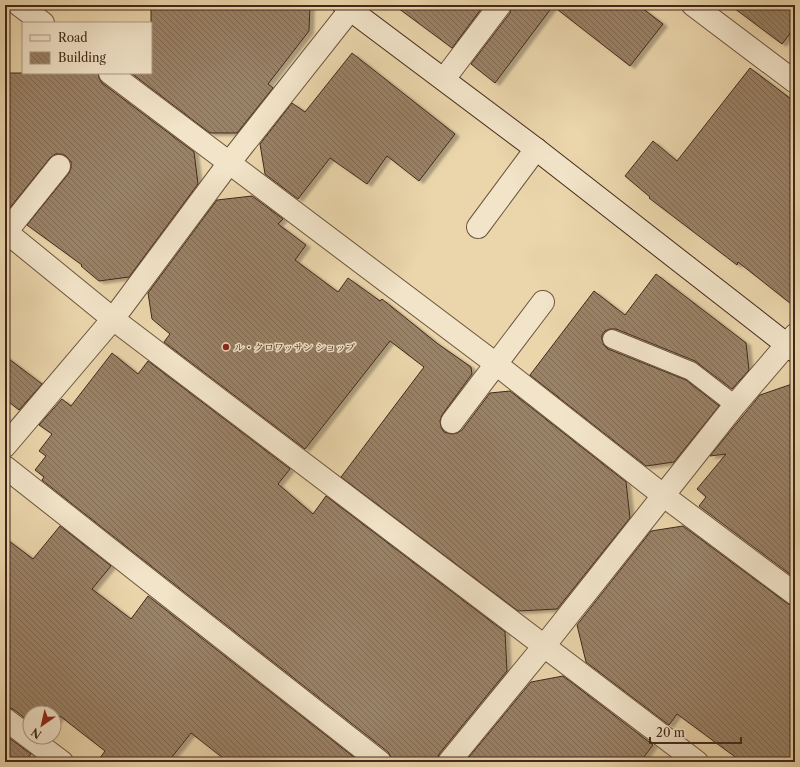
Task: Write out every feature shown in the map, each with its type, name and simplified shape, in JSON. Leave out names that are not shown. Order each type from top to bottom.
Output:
[{"type":"street","points":[[20,5],[42,22]]},
{"type":"street","points":[[444,79],[500,5]]},
{"type":"street","points":[[693,5],[795,82]]},
{"type":"street","points":[[5,446],[112,319],[229,163],[350,6],[792,343],[735,405],[544,646],[449,762]]},
{"type":"street","points":[[111,74],[496,364],[664,496],[795,594]]},
{"type":"street","points":[[478,227],[536,149]]},
{"type":"street","points":[[59,166],[6,231],[112,319],[697,762]]},
{"type":"street","points":[[452,422],[542,302]]},
{"type":"street","points":[[5,467],[380,762]]},
{"type":"street","points":[[5,719],[62,762]]},
{"type":"lane","points":[[612,339],[691,371],[735,405]]},
{"type":"building","points":[[151,5],[310,5],[309,31],[268,84],[273,88],[237,133],[210,133],[132,74],[152,74]]},
{"type":"building","points":[[394,5],[484,5],[452,48]]},
{"type":"building","points":[[512,5],[638,5],[663,24],[630,66],[553,6],[495,83],[471,64],[510,13]]},
{"type":"building","points":[[730,5],[795,5],[795,27],[782,44]]},
{"type":"building","points":[[352,53],[455,134],[419,181],[387,156],[367,184],[330,158],[298,199],[265,174],[260,144],[292,103],[305,112]]},
{"type":"building","points":[[750,68],[795,102],[795,307],[738,262],[737,265],[649,198],[650,197],[625,176],[653,141],[677,161]]},
{"type":"building","points":[[5,73],[98,74],[102,83],[194,152],[198,184],[129,277],[99,281],[81,266],[82,265],[27,225],[69,173],[71,162],[66,156],[55,154],[50,158],[8,210],[5,208]]},
{"type":"building","points":[[252,196],[283,219],[278,224],[306,245],[295,260],[338,292],[348,278],[380,301],[382,299],[438,344],[471,367],[472,374],[442,415],[440,421],[444,432],[451,434],[462,430],[490,393],[510,391],[626,482],[630,518],[557,609],[518,611],[341,477],[424,367],[390,341],[305,449],[164,342],[170,334],[152,319],[148,293],[217,200]]},
{"type":"building","points":[[656,274],[746,343],[749,370],[732,389],[695,361],[616,329],[605,331],[602,335],[602,340],[608,349],[686,380],[719,406],[674,462],[646,466],[530,375],[594,291],[625,315]]},
{"type":"building","points":[[112,353],[138,374],[148,361],[290,469],[278,484],[313,514],[326,496],[505,632],[507,671],[439,754],[437,762],[392,762],[388,752],[42,480],[44,477],[35,470],[46,456],[39,451],[52,434],[39,425],[62,399],[71,406]]},
{"type":"building","points":[[5,356],[42,384],[19,410],[5,399]]},
{"type":"building","points":[[795,383],[795,578],[699,506],[706,497],[697,489],[726,454],[710,456],[760,395]]},
{"type":"building","points":[[60,526],[111,566],[92,589],[131,619],[148,596],[360,762],[228,762],[191,733],[168,762],[97,762],[105,751],[62,718],[62,705],[22,705],[22,716],[13,709],[5,707],[5,538],[33,559]]},
{"type":"building","points":[[683,526],[788,604],[795,606],[795,762],[742,762],[677,714],[669,725],[586,662],[577,625],[651,531]]},
{"type":"building","points":[[563,676],[653,745],[640,762],[465,762],[531,682]]},
{"type":"building","points":[[5,735],[31,754],[24,762],[5,762]]},
{"type":"place","name":"ル・クロワッサン ショップ","points":[[226,347]]}]
